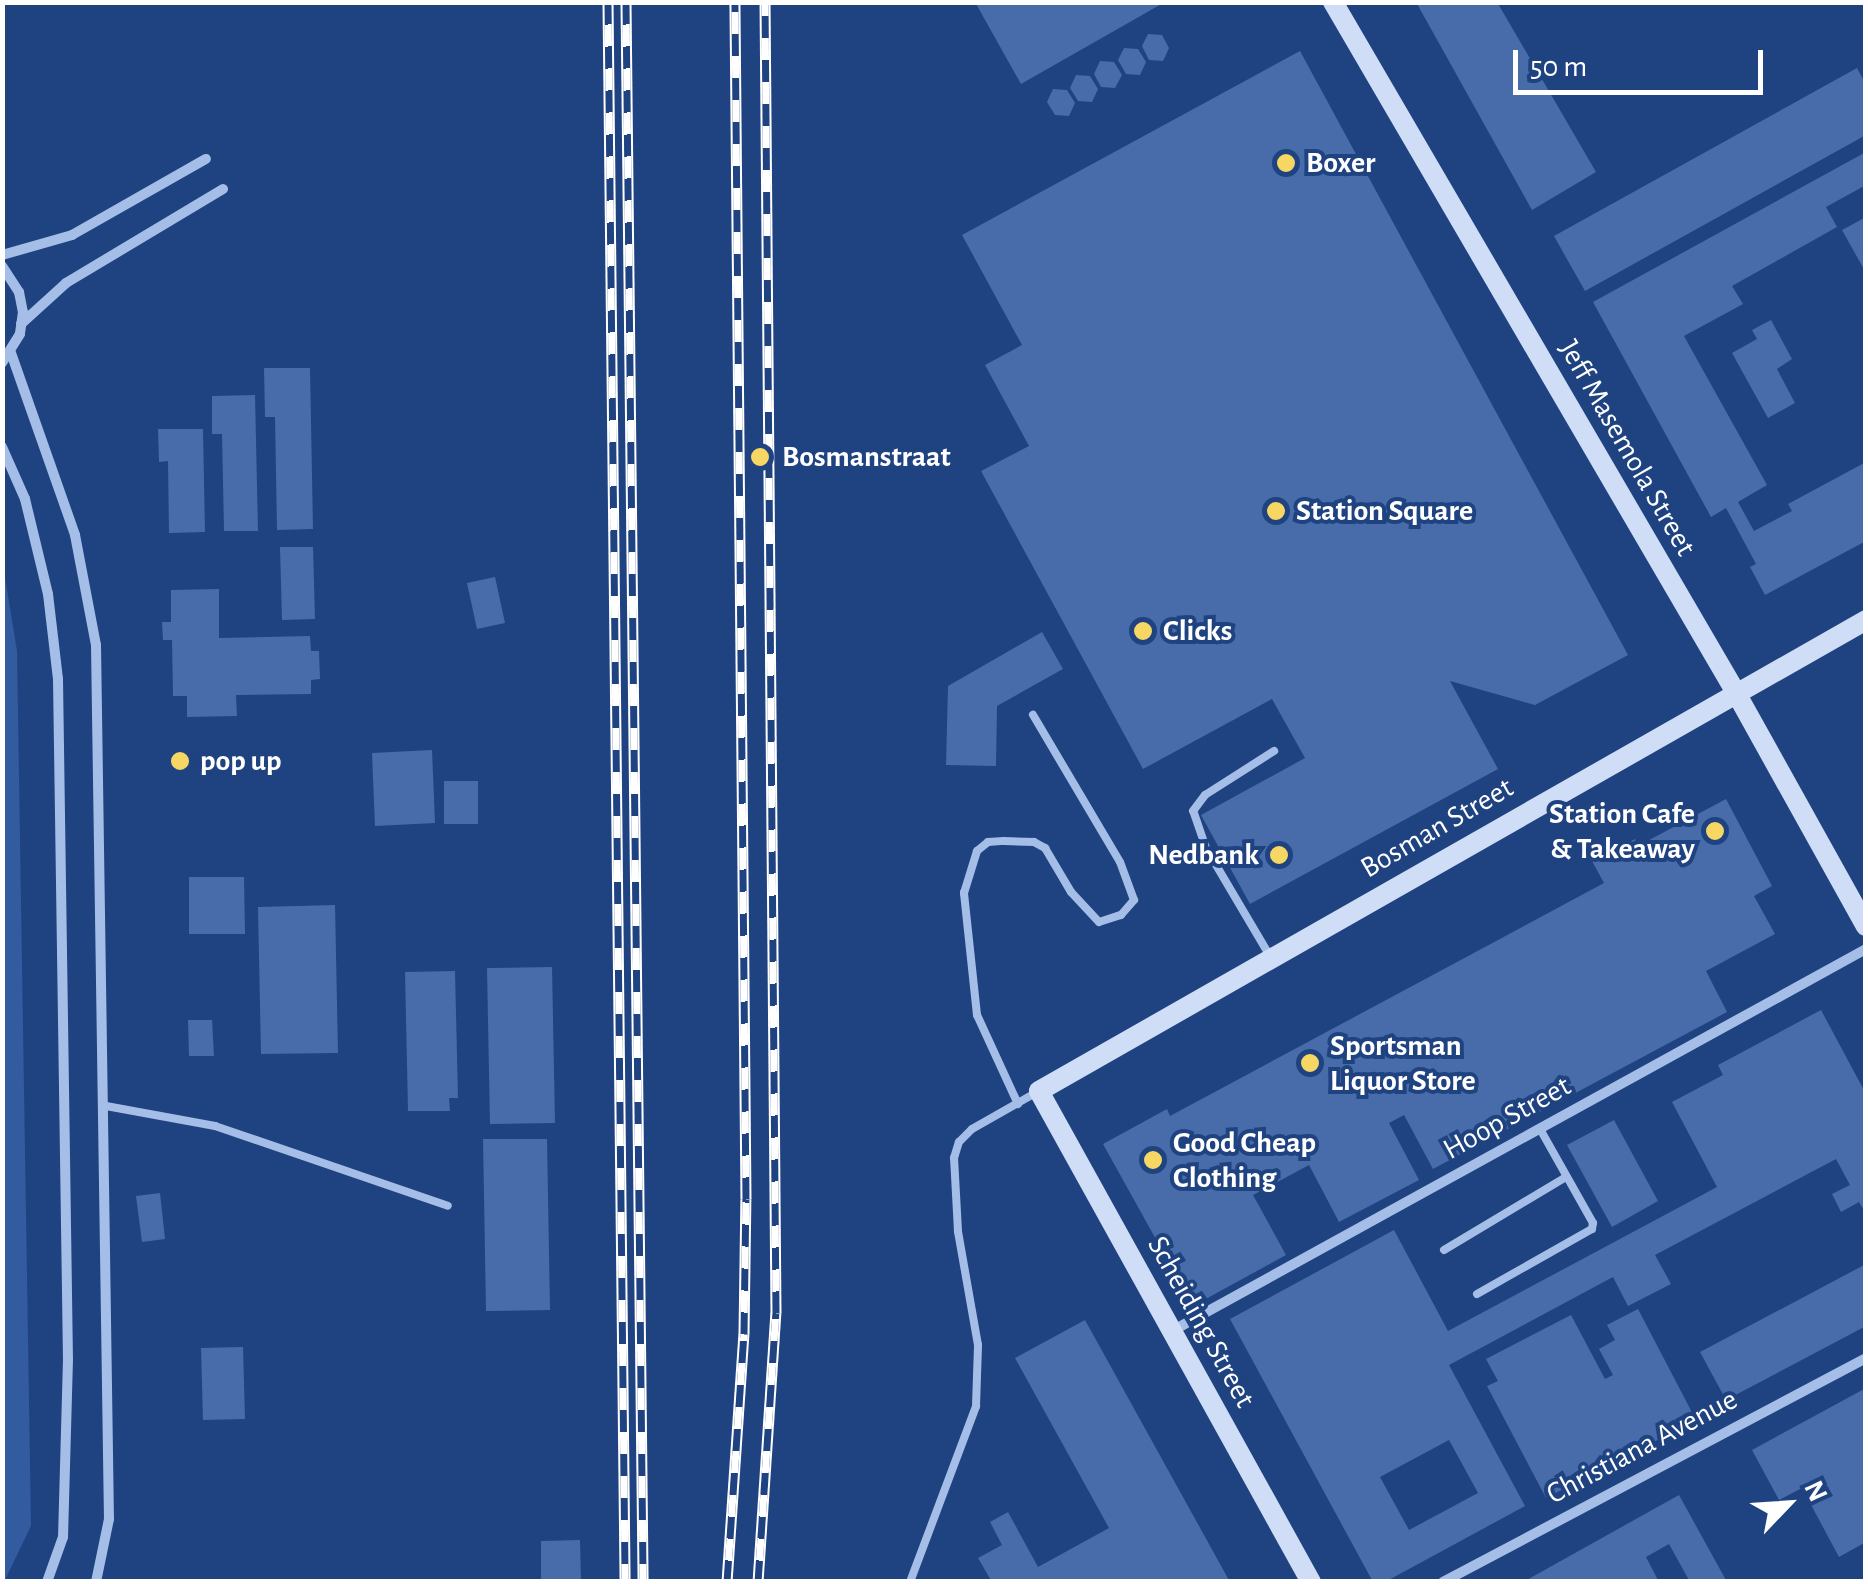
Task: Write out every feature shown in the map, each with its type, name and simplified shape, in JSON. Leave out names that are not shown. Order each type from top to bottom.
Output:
[{"type":"main road","name":"Jeff Masemola Street","points":[[1332,2],[1734,691],[1866,926]]},
{"type":"main road","name":"Bosman Street","points":[[1039,1092],[1734,691],[1866,620]]},
{"type":"main road","name":"Scheiding Street","points":[[1039,1092],[1312,1582]]},
{"type":"street","points":[[2,256],[72,235],[206,158]]},
{"type":"street","points":[[21,324],[66,282],[224,189]]},
{"type":"street","points":[[2,266],[20,292],[21,324],[11,353],[2,363]]},
{"type":"street","points":[[11,353],[74,535],[96,645],[106,1106],[109,1519],[96,1582]]},
{"type":"street","points":[[2,447],[25,499],[48,594],[58,679],[68,1359],[64,1538],[47,1582]]},
{"type":"street","name":"Hoop Street","points":[[1172,1332],[1866,949]]},
{"type":"street","name":"Christiana Avenue","points":[[1443,1582],[1866,1358]]},
{"type":"lane","points":[[1018,1104],[977,1014],[964,893],[977,852],[988,842],[1004,840],[1034,842],[1045,848],[1071,892],[1099,922],[1121,915],[1134,900],[1120,862],[1033,715]]},
{"type":"lane","points":[[1271,958],[1206,848],[1193,811],[1205,794],[1274,752]]},
{"type":"lane","points":[[910,1582],[976,1406],[978,1346],[958,1232],[954,1158],[959,1142],[972,1129],[1039,1092]]},
{"type":"lane","points":[[106,1106],[215,1126],[448,1206]]},
{"type":"lane","points":[[1478,1294],[1592,1229],[1540,1128]]},
{"type":"lane","points":[[1444,1250],[1566,1177]]},
{"type":"shaded area","points":[[2,559],[17,651],[31,1526],[4,1582]]},
{"type":"building","points":[[975,2],[1165,2],[1021,84]]},
{"type":"building","points":[[1416,2],[1497,2],[1596,172],[1532,210]]},
{"type":"building","points":[[1148,34],[1162,35],[1169,48],[1163,61],[1149,60],[1142,46]]},
{"type":"building","points":[[1124,48],[1138,49],[1146,62],[1140,75],[1126,74],[1118,60]]},
{"type":"building","name":"Station Square","points":[[1300,51],[1628,655],[1535,705],[1450,681],[1498,769],[1250,904],[1201,815],[1305,758],[1272,699],[1143,769],[981,471],[1029,446],[985,365],[1022,345],[962,235]]},
{"type":"building","points":[[1100,61],[1114,62],[1122,75],[1115,88],[1101,87],[1094,74]]},
{"type":"building","points":[[1857,68],[1866,85],[1866,135],[1585,291],[1554,236]]},
{"type":"building","points":[[1076,75],[1090,76],[1098,89],[1092,102],[1078,101],[1070,88]]},
{"type":"building","points":[[1053,89],[1067,90],[1075,103],[1069,116],[1055,115],[1047,102]]},
{"type":"building","points":[[1866,152],[1866,185],[1826,207],[1837,227],[1732,286],[1743,304],[1684,336],[1767,485],[1738,502],[1754,531],[1792,511],[1788,504],[1866,462],[1866,541],[1765,595],[1750,567],[1756,564],[1726,508],[1711,517],[1593,302]]},
{"type":"building","points":[[1866,217],[1866,273],[1842,230]]},
{"type":"building","points":[[1771,320],[1792,359],[1777,369],[1795,403],[1768,418],[1732,353],[1757,339],[1752,330]]},
{"type":"building","points":[[264,368],[310,368],[313,529],[277,530],[275,417],[265,417]]},
{"type":"building","points":[[255,395],[258,531],[224,531],[222,434],[212,434],[212,396]]},
{"type":"building","points":[[158,429],[203,429],[205,532],[169,533],[168,461],[159,462]]},
{"type":"building","points":[[280,547],[313,547],[315,619],[282,620]]},
{"type":"building","points":[[495,577],[505,623],[477,629],[467,583]]},
{"type":"building","points":[[219,589],[219,638],[310,636],[311,651],[319,651],[320,679],[311,680],[311,694],[236,695],[237,716],[187,717],[187,696],[173,696],[172,640],[163,640],[162,622],[171,622],[171,590]]},
{"type":"building","points":[[1042,632],[1063,669],[997,706],[996,766],[946,765],[948,686]]},
{"type":"building","points":[[432,750],[435,823],[375,826],[372,753]]},
{"type":"building","points":[[444,781],[478,781],[478,824],[444,824]]},
{"type":"building","points":[[1726,799],[1772,886],[1754,896],[1775,934],[1706,971],[1727,1012],[1433,1169],[1404,1115],[1389,1123],[1419,1180],[1339,1222],[1309,1165],[1253,1195],[1286,1255],[1193,1306],[1103,1144],[1167,1109],[1170,1116],[1604,883],[1592,861],[1635,839],[1638,846]]},
{"type":"building","points":[[189,877],[244,877],[245,934],[189,934]]},
{"type":"building","points":[[335,905],[338,1053],[261,1054],[258,907]]},
{"type":"building","points":[[552,967],[555,1123],[490,1124],[487,968]]},
{"type":"building","points":[[455,971],[458,1098],[449,1098],[450,1111],[408,1111],[405,972]]},
{"type":"building","points":[[1821,1010],[1866,1094],[1866,1214],[1859,1202],[1841,1212],[1832,1194],[1850,1185],[1836,1159],[1655,1255],[1671,1284],[1628,1306],[1613,1277],[1449,1365],[1525,1506],[1385,1582],[1373,1582],[1230,1319],[1394,1230],[1448,1331],[1717,1187],[1672,1102],[1723,1075],[1718,1065]],"holes":[[[1449,1440],[1478,1493],[1409,1530],[1380,1477]]]},
{"type":"building","points":[[188,1020],[212,1020],[214,1056],[189,1056]]},
{"type":"building","points":[[1614,1120],[1658,1201],[1612,1227],[1567,1145]]},
{"type":"building","points":[[483,1139],[547,1139],[550,1310],[486,1311]]},
{"type":"building","points":[[160,1193],[165,1239],[142,1242],[136,1196]]},
{"type":"building","points":[[1866,1264],[1866,1326],[1726,1400],[1700,1352]]},
{"type":"building","points":[[1638,1309],[1696,1420],[1546,1498],[1487,1386],[1498,1381],[1486,1359],[1571,1315],[1605,1379],[1613,1375],[1599,1349],[1615,1340],[1607,1325]]},
{"type":"building","points":[[1085,1320],[1230,1582],[992,1582],[978,1558],[1002,1545],[990,1522],[1008,1512],[1038,1567],[1109,1528],[1015,1358]]},
{"type":"building","points":[[243,1347],[245,1419],[203,1420],[201,1348]]},
{"type":"building","points":[[1866,1388],[1866,1542],[1839,1557],[1802,1488],[1779,1500],[1752,1450]]},
{"type":"building","points":[[1679,1495],[1727,1582],[1690,1582],[1669,1544],[1646,1557],[1659,1582],[1523,1582]]},
{"type":"building","points":[[580,1540],[581,1582],[541,1582],[541,1541]]},
{"type":"railway","points":[[608,2],[625,1582]]},
{"type":"railway","points":[[626,2],[643,1582]]},
{"type":"railway","points":[[727,1582],[744,1334],[746,1199],[735,2]]},
{"type":"railway","points":[[758,1582],[776,1313],[765,2]]},
{"type":"place","name":"Boxer","points":[[1286,163]]},
{"type":"place","name":"Bosmanstraat","points":[[760,457]]},
{"type":"place","name":"Station Square","points":[[1276,511]]},
{"type":"place","name":"Clicks","points":[[1143,631]]},
{"type":"place","name":"pop up","points":[[180,761]]},
{"type":"place","name":"Station Cafe & Takeaway","points":[[1715,831]]},
{"type":"place","name":"Nedbank","points":[[1279,855]]},
{"type":"place","name":"Sportsman Liquor Store","points":[[1310,1063]]},
{"type":"place","name":"Good Cheap Clothing","points":[[1153,1160]]}]
